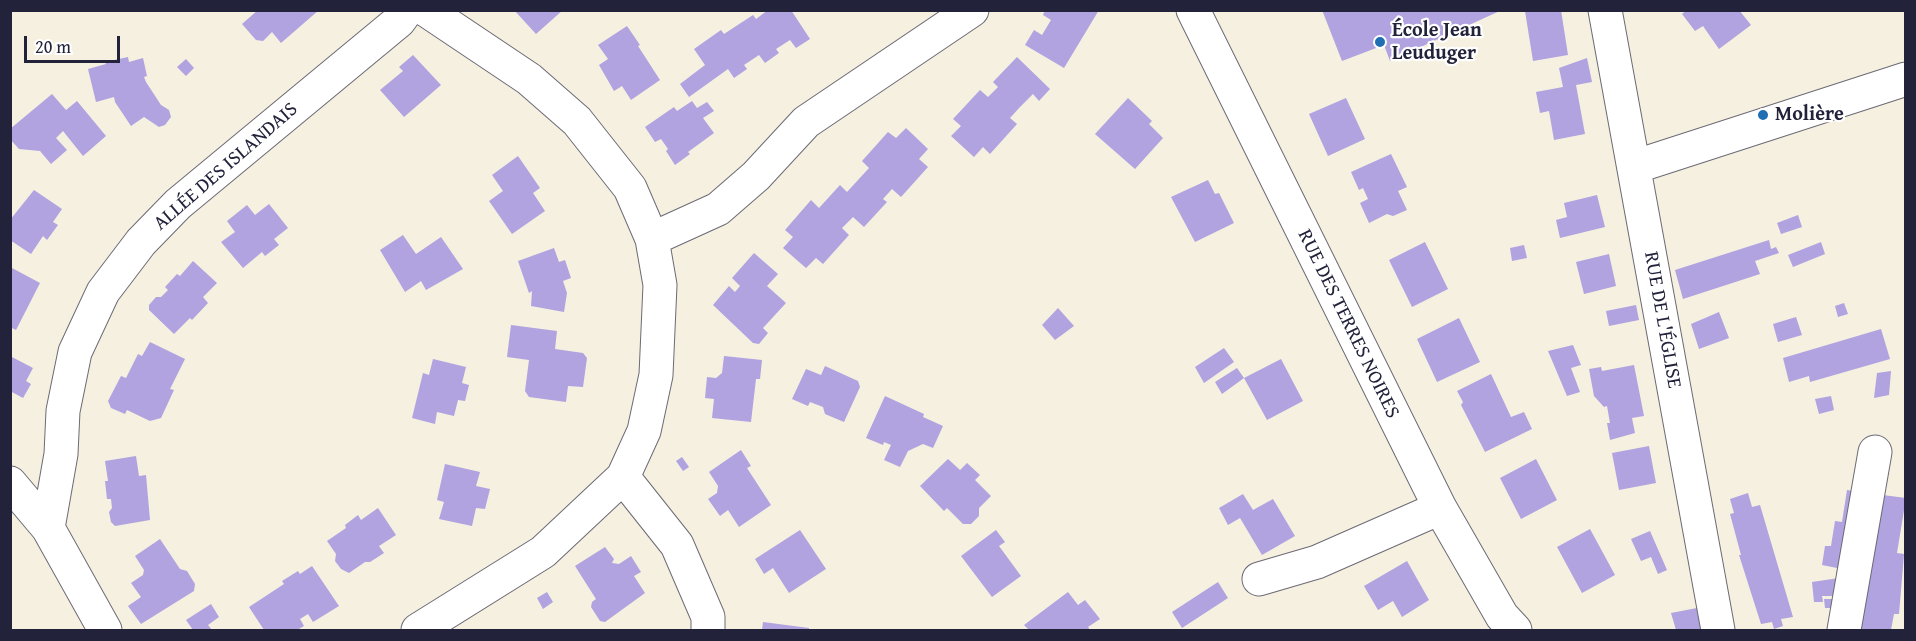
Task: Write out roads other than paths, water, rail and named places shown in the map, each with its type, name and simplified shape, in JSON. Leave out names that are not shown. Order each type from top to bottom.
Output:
[{"type":"street","name":"ALLÉE DES ISLANDAIS","points":[[48,528],[61,454],[63,411],[75,352],[103,292],[141,242],[178,204],[399,21],[407,10]]},
{"type":"street","points":[[418,630],[543,552],[623,477],[644,431],[656,375],[660,285],[652,239],[630,189],[576,121],[529,79],[426,10]]},
{"type":"street","points":[[652,239],[718,209],[756,177],[806,122],[972,10]]},
{"type":"street","name":"RUE DES TERRES NOIRES","points":[[1193,10],[1440,508],[1502,616],[1515,630]]},
{"type":"street","name":"RUE DE L'ÉGLISE","points":[[1605,10],[1718,630]]},
{"type":"street","points":[[1634,167],[1905,79]]},
{"type":"street","points":[[1844,630],[1875,452]]},
{"type":"street","points":[[623,477],[677,545],[708,617],[708,630]]},
{"type":"street","points":[[10,483],[48,528],[105,630]]},
{"type":"street","points":[[1259,579],[1317,562],[1440,508]]},
{"type":"place","name":"École Jean Leuduger","points":[[1380,42]]},
{"type":"place","name":"Molière","points":[[1763,115]]}]
